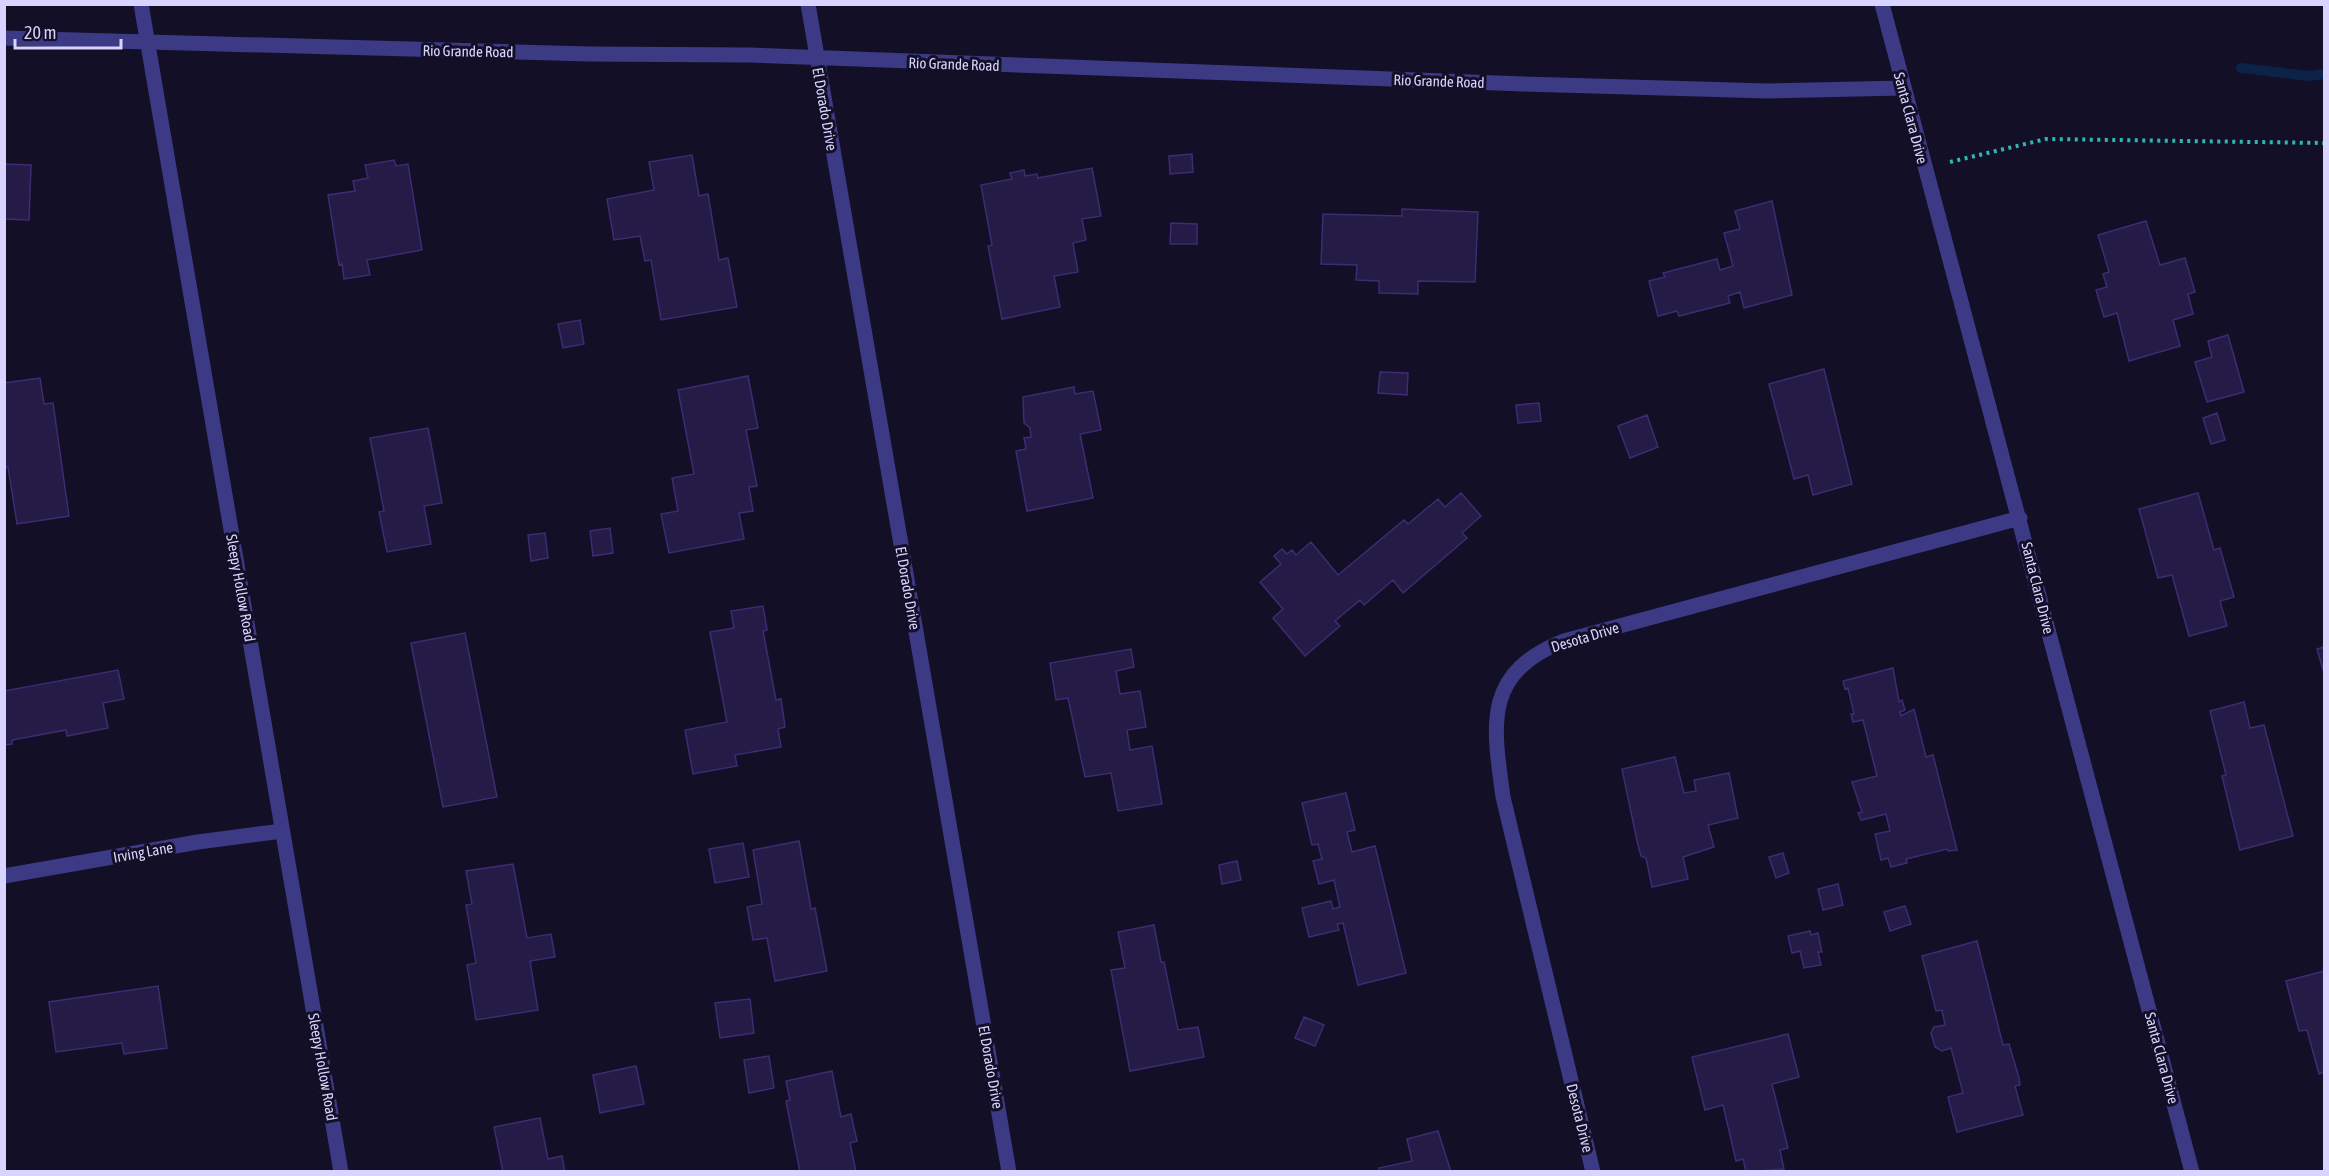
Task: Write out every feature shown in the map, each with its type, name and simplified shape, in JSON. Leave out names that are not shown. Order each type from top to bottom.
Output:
[{"type":"street","name":"Sleepy Hollow Road","points":[[141,4],[341,1172]]},
{"type":"street","name":"El Dorado Drive","points":[[808,4],[1009,1172]]},
{"type":"street","name":"Santa Clara Drive","points":[[1882,4],[2192,1172]]},
{"type":"street","name":"Rio Grande Road","points":[[4,38],[148,44],[816,59],[1768,91],[1903,88]]},
{"type":"street","name":"Desota Drive","points":[[1593,1172],[1503,797],[1495,739],[1498,709],[1509,679],[1520,666],[1540,651],[1564,642],[2020,518]]},
{"type":"street","name":"Irving Lane","points":[[4,876],[198,842],[282,831]]},
{"type":"path","points":[[1924,168],[2046,139],[2325,142]]},
{"type":"building","points":[[1192,154],[1193,172],[1170,174],[1169,156]]},
{"type":"building","points":[[692,155],[699,196],[708,194],[719,260],[728,258],[737,307],[661,320],[651,260],[645,261],[640,236],[614,240],[607,199],[654,190],[649,162]]},
{"type":"building","points":[[394,160],[396,166],[408,164],[422,250],[367,260],[370,275],[344,279],[342,264],[339,265],[328,195],[355,191],[353,181],[368,178],[365,165]]},
{"type":"building","points":[[4,164],[31,165],[29,220],[4,219]]},
{"type":"building","points":[[1092,168],[1101,216],[1082,219],[1086,240],[1073,243],[1078,272],[1054,276],[1060,307],[1002,319],[988,246],[992,245],[981,185],[1012,179],[1010,173],[1024,170],[1025,176],[1037,174],[1038,178]]},
{"type":"building","points":[[1772,201],[1792,295],[1744,308],[1740,292],[1728,296],[1730,303],[1679,316],[1677,311],[1658,316],[1649,281],[1665,277],[1663,273],[1717,259],[1720,270],[1733,266],[1724,233],[1740,229],[1735,211]]},
{"type":"building","points":[[1402,209],[1478,212],[1475,282],[1418,281],[1418,294],[1379,293],[1379,281],[1356,280],[1357,265],[1321,264],[1323,214],[1402,216]]},
{"type":"building","points":[[2146,221],[2160,265],[2185,258],[2195,292],[2188,294],[2193,314],[2173,320],[2180,346],[2129,361],[2117,313],[2104,317],[2096,290],[2107,287],[2103,274],[2109,272],[2098,235]]},
{"type":"building","points":[[1171,223],[1197,224],[1197,244],[1170,244]]},
{"type":"building","points":[[580,320],[584,344],[563,348],[558,324]]},
{"type":"building","points":[[2228,335],[2244,392],[2207,402],[2195,362],[2212,357],[2208,341]]},
{"type":"building","points":[[1824,369],[1852,484],[1813,495],[1808,475],[1794,479],[1769,384]]},
{"type":"building","points":[[1380,372],[1408,373],[1407,395],[1378,393]]},
{"type":"building","points":[[748,376],[758,428],[746,430],[757,486],[749,487],[753,511],[739,513],[744,539],[669,553],[661,514],[678,511],[672,478],[694,474],[678,390]]},
{"type":"building","points":[[40,378],[44,404],[53,403],[69,516],[17,524],[8,467],[4,468],[4,383]]},
{"type":"building","points":[[1074,387],[1075,394],[1093,391],[1101,430],[1080,434],[1093,498],[1027,511],[1016,451],[1026,449],[1024,438],[1031,437],[1030,428],[1024,423],[1023,397]]},
{"type":"building","points":[[1539,403],[1541,421],[1518,423],[1516,405]]},
{"type":"building","points":[[2217,413],[2225,440],[2211,444],[2203,418]]},
{"type":"building","points":[[1647,415],[1658,447],[1630,458],[1618,426]]},
{"type":"building","points":[[428,428],[442,503],[424,506],[431,544],[387,552],[379,512],[384,511],[370,438]]},
{"type":"building","points":[[1461,493],[1481,516],[1462,533],[1467,538],[1403,593],[1393,580],[1364,605],[1360,600],[1335,621],[1340,626],[1305,656],[1273,618],[1283,609],[1260,582],[1281,564],[1274,556],[1282,549],[1287,554],[1292,550],[1296,555],[1311,542],[1338,575],[1404,520],[1408,524],[1438,499],[1445,507]]},
{"type":"building","points":[[2198,493],[2214,550],[2220,548],[2234,597],[2220,601],[2227,626],[2189,636],[2172,575],[2158,578],[2139,509]]},
{"type":"building","points":[[610,528],[613,553],[593,556],[590,531]]},
{"type":"building","points":[[545,533],[548,558],[531,561],[528,535]]},
{"type":"building","points":[[763,606],[767,630],[763,631],[776,700],[781,699],[785,727],[778,729],[781,747],[735,755],[737,766],[693,774],[685,730],[727,722],[710,632],[734,628],[731,611]]},
{"type":"building","points":[[465,633],[497,797],[443,807],[411,643]]},
{"type":"building","points":[[2324,647],[2324,673],[2317,649]]},
{"type":"building","points":[[1131,649],[1134,667],[1116,671],[1120,694],[1140,691],[1146,727],[1127,730],[1130,750],[1152,746],[1162,804],[1118,811],[1111,773],[1085,777],[1068,698],[1056,700],[1050,663]]},
{"type":"building","points":[[1893,668],[1899,702],[1902,700],[1905,710],[1900,712],[1901,716],[1914,709],[1926,757],[1933,755],[1957,850],[1948,851],[1947,849],[1906,859],[1907,863],[1891,867],[1888,858],[1881,860],[1875,834],[1890,831],[1886,814],[1861,820],[1858,813],[1862,812],[1852,782],[1877,776],[1863,720],[1853,722],[1851,714],[1854,714],[1848,688],[1845,689],[1843,681]]},
{"type":"building","points":[[118,670],[124,699],[103,703],[108,728],[67,736],[66,730],[12,740],[12,744],[4,745],[4,691]]},
{"type":"building","points":[[2244,702],[2250,728],[2264,725],[2293,836],[2240,850],[2222,776],[2226,775],[2210,711]]},
{"type":"building","points":[[1675,757],[1684,793],[1696,791],[1694,780],[1729,773],[1738,818],[1708,825],[1714,847],[1683,857],[1688,879],[1652,887],[1646,858],[1641,856],[1637,841],[1622,769]]},
{"type":"building","points":[[1346,793],[1355,830],[1347,832],[1352,852],[1375,846],[1406,973],[1358,985],[1343,923],[1337,924],[1339,930],[1309,937],[1302,908],[1331,901],[1333,909],[1340,907],[1334,880],[1319,884],[1313,861],[1322,859],[1318,844],[1312,845],[1302,803]]},
{"type":"building","points":[[799,841],[811,909],[815,908],[827,971],[775,981],[767,938],[753,940],[747,907],[762,904],[753,850]]},
{"type":"building","points":[[743,843],[749,877],[715,883],[709,849]]},
{"type":"building","points":[[1783,853],[1789,873],[1776,878],[1769,857]]},
{"type":"building","points":[[1237,861],[1241,880],[1222,884],[1219,865]]},
{"type":"building","points":[[513,864],[527,938],[551,934],[555,957],[530,961],[538,1010],[476,1020],[467,965],[476,963],[466,905],[472,904],[466,871]]},
{"type":"building","points":[[1838,884],[1843,905],[1823,910],[1818,889]]},
{"type":"building","points":[[1905,906],[1911,924],[1890,931],[1884,912]]},
{"type":"building","points":[[1154,925],[1178,1030],[1198,1027],[1204,1057],[1130,1071],[1111,970],[1125,968],[1118,932]]},
{"type":"building","points":[[1810,931],[1811,935],[1818,933],[1822,952],[1818,952],[1821,965],[1804,968],[1800,951],[1792,953],[1788,936]]},
{"type":"building","points":[[1977,941],[2003,1045],[2009,1044],[2019,1078],[2020,1085],[2015,1086],[2023,1115],[1957,1132],[1948,1097],[1963,1093],[1951,1048],[1942,1051],[1935,1047],[1931,1033],[1934,1027],[1945,1025],[1942,1010],[1936,1011],[1922,956]]},
{"type":"building","points":[[2324,971],[2324,1072],[2319,1074],[2307,1030],[2299,1031],[2286,981]]},
{"type":"building","points":[[158,986],[167,1048],[124,1054],[122,1043],[56,1052],[49,1002]]},
{"type":"building","points":[[750,999],[754,1033],[720,1038],[715,1003]]},
{"type":"building","points":[[1304,1017],[1324,1025],[1315,1046],[1295,1038]]},
{"type":"building","points":[[1788,1034],[1799,1077],[1772,1084],[1788,1148],[1780,1150],[1784,1169],[1746,1172],[1743,1159],[1736,1161],[1723,1105],[1705,1110],[1692,1057]]},
{"type":"building","points":[[769,1056],[774,1088],[749,1093],[744,1060]]},
{"type":"building","points":[[636,1066],[644,1104],[600,1113],[593,1075]]},
{"type":"building","points":[[832,1071],[841,1117],[851,1114],[857,1141],[850,1143],[856,1172],[800,1172],[786,1101],[790,1100],[786,1081]]},
{"type":"building","points":[[540,1118],[548,1159],[562,1156],[565,1172],[503,1172],[494,1127]]},
{"type":"building","points":[[1438,1131],[1451,1172],[1380,1172],[1379,1168],[1412,1161],[1407,1139]]},
{"type":"waterway","points":[[2241,68],[2309,76],[2324,74]]}]
